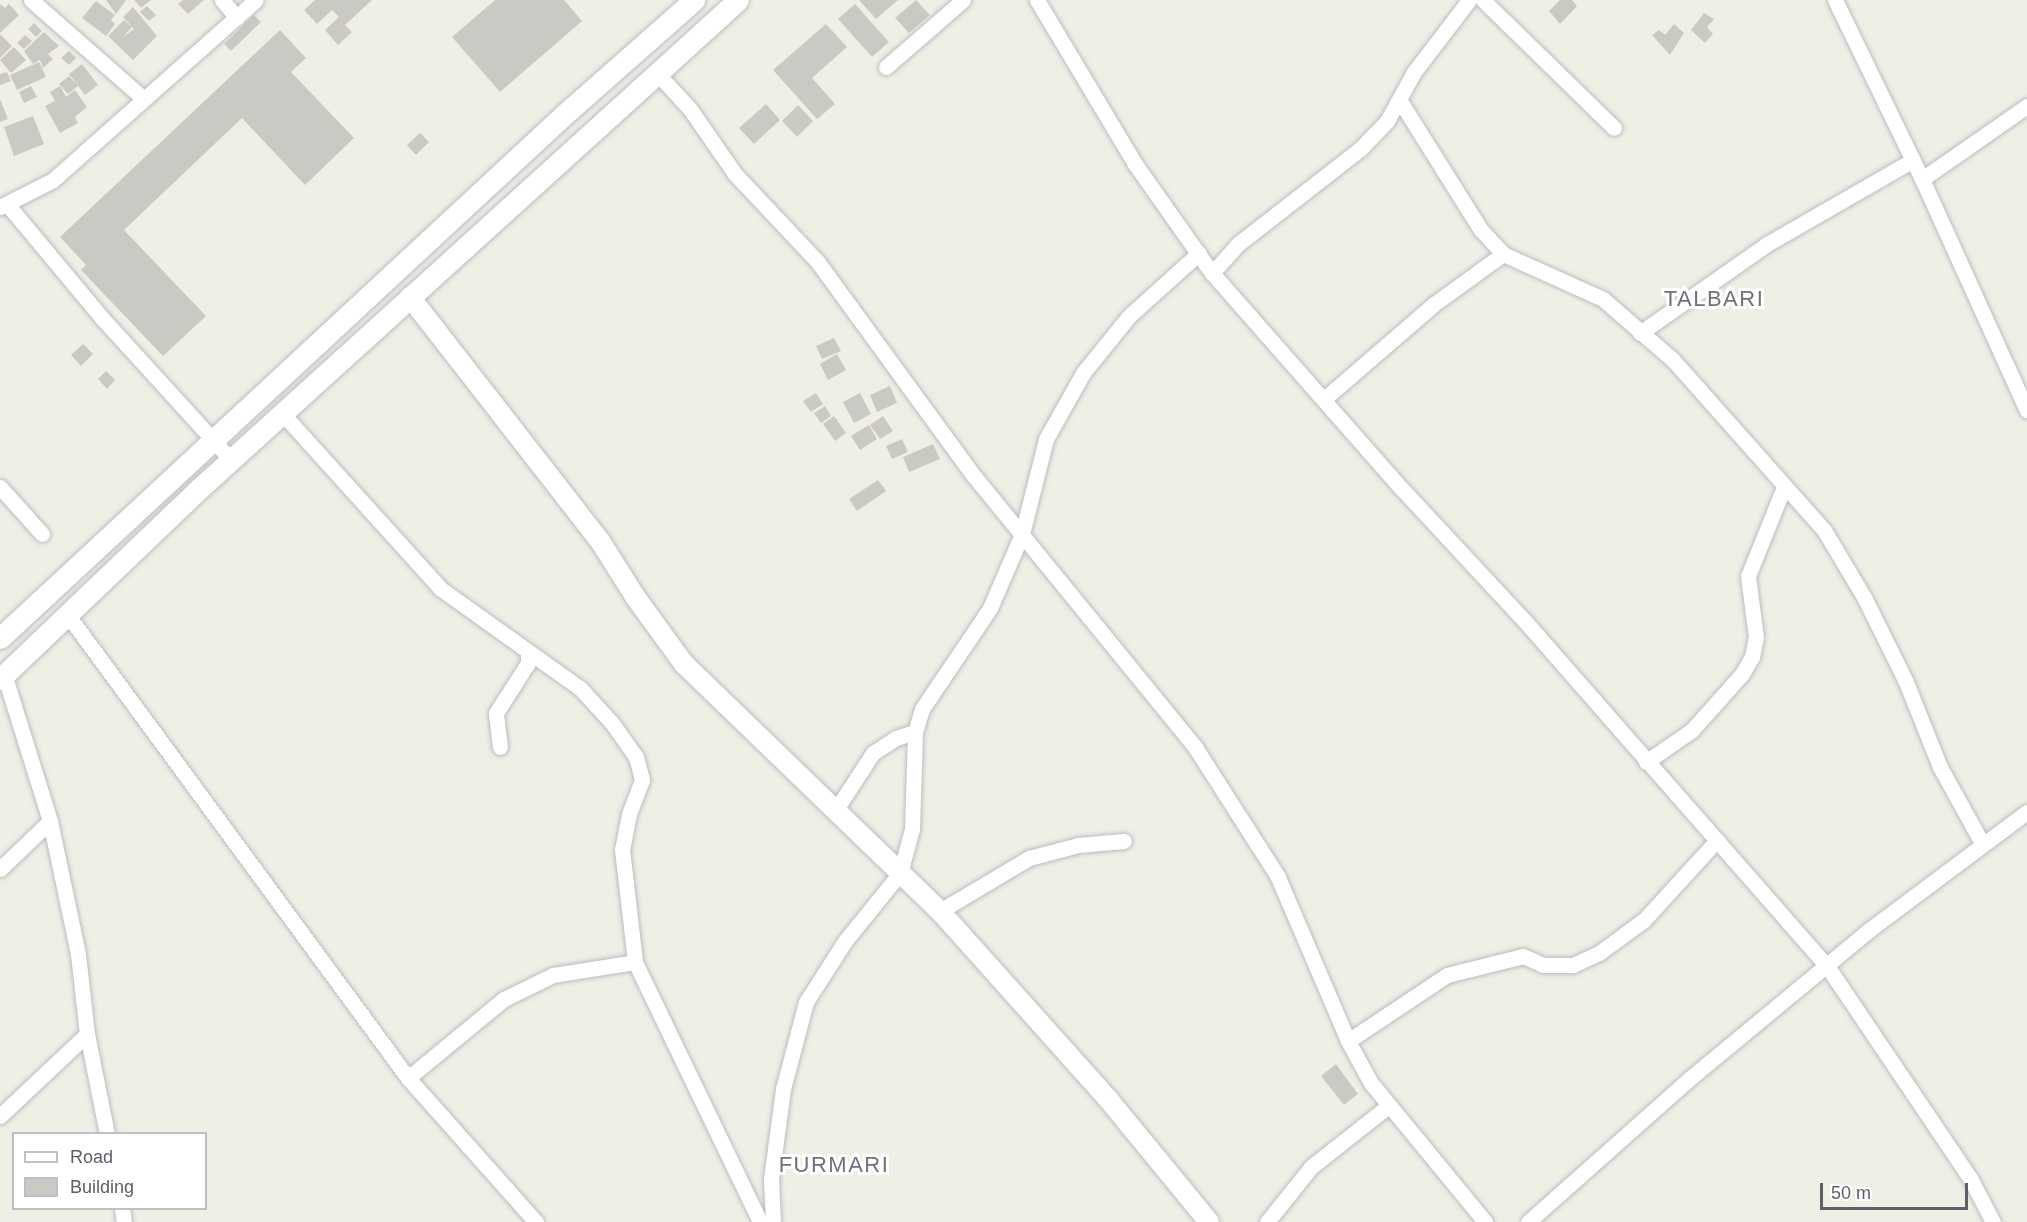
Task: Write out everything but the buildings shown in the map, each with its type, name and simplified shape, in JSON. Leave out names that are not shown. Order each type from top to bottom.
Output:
[{"type":"main road","points":[[0,638],[694,0]]},
{"type":"main road","points":[[2,677],[282,413],[738,0]]},
{"type":"street","points":[[31,0],[144,99]]},
{"type":"street","points":[[222,0],[237,18]]},
{"type":"street","points":[[231,460],[3,206],[53,180],[256,0]]},
{"type":"street","points":[[886,67],[963,0]]},
{"type":"street","points":[[1037,0],[1135,164],[1212,273],[1523,619],[1827,966],[1970,1178],[1993,1222]]},
{"type":"street","points":[[1212,273],[1239,244],[1360,148],[1400,101],[1414,72],[1469,0]]},
{"type":"street","points":[[1483,0],[1614,128]]},
{"type":"street","points":[[1835,0],[1922,179],[2027,410]]},
{"type":"street","points":[[656,72],[690,109],[735,174],[824,270],[873,332],[922,406],[1022,534],[1195,747],[1277,875],[1348,1041],[1387,1107],[1421,1142],[1485,1222]]},
{"type":"street","points":[[1400,101],[1481,230],[1503,254],[1603,299],[1673,360],[1824,530],[1864,597],[1906,682],[1941,767],[1982,843]]},
{"type":"street","points":[[1922,179],[2027,106]]},
{"type":"street","points":[[1640,333],[1767,244],[1913,160]]},
{"type":"street","points":[[773,1222],[771,1179],[783,1089],[806,1002],[845,941],[900,873],[912,829],[915,732],[922,709],[939,680],[990,608],[1022,534],[1046,439],[1083,373],[1130,316],[1199,253]]},
{"type":"street","points":[[1324,399],[1434,304],[1503,254]]},
{"type":"street","points":[[410,297],[600,541],[684,664],[940,911],[1108,1099],[1209,1222]]},
{"type":"street","points":[[282,413],[441,589],[580,688],[612,723],[636,757],[642,780],[629,814],[622,849],[635,962],[760,1222]]},
{"type":"street","points":[[1646,762],[1692,730],[1742,674],[1752,657],[1756,637],[1748,576],[1784,487]]},
{"type":"street","points":[[0,488],[42,534]]},
{"type":"street","points":[[67,614],[408,1078],[536,1222]]},
{"type":"street","points":[[500,747],[496,713],[528,663],[528,652]]},
{"type":"street","points":[[2,677],[50,821],[78,954],[87,1034],[108,1132]]},
{"type":"street","points":[[835,811],[873,753],[896,738],[915,732]]},
{"type":"street","points":[[1528,1222],[1689,1078],[1982,843],[2027,812]]},
{"type":"street","points":[[0,869],[50,821]]},
{"type":"street","points":[[1348,1041],[1447,975],[1523,956],[1543,965],[1573,964],[1599,953],[1644,920],[1717,840]]},
{"type":"street","points":[[940,911],[1029,858],[1078,845],[1124,841]]},
{"type":"street","points":[[408,1078],[504,999],[553,975],[579,967],[635,962]]},
{"type":"street","points":[[0,1116],[87,1034]]},
{"type":"street","points":[[1267,1222],[1311,1167],[1387,1107]]},
{"type":"district","name":"TALBARI","points":[[1714,299]]},
{"type":"district","name":"FURMARI","points":[[834,1165]]}]
